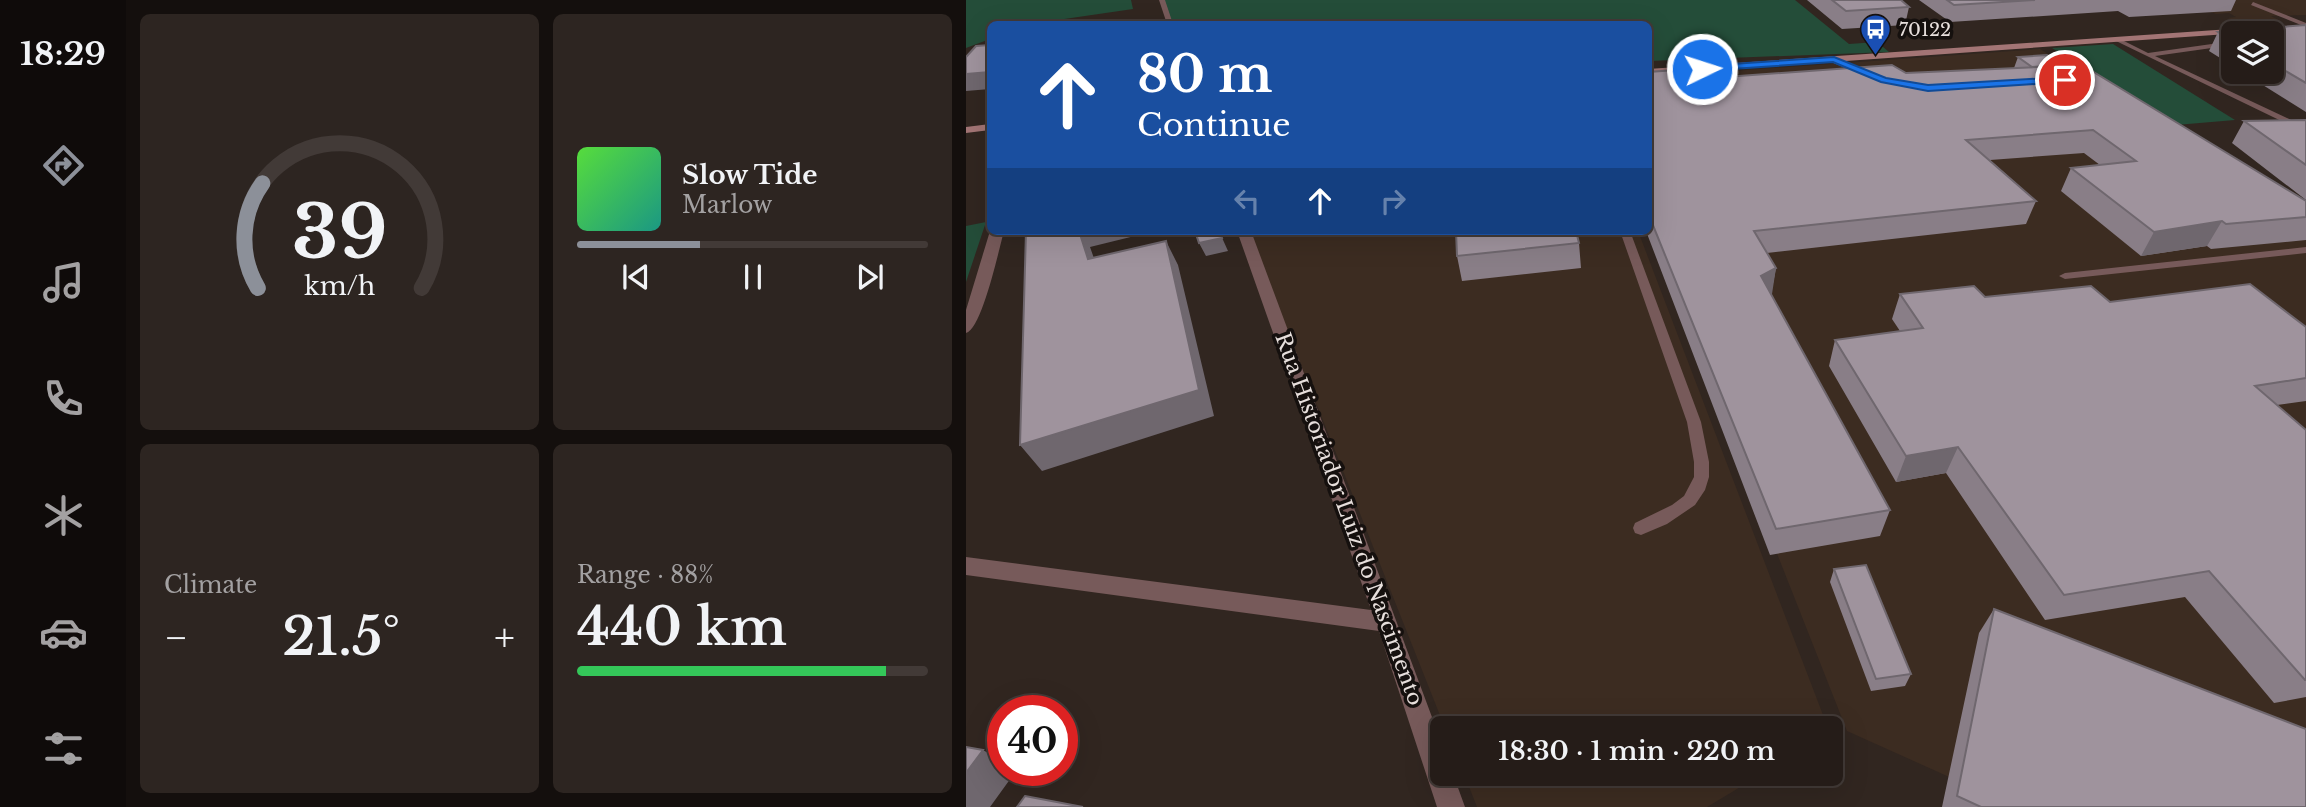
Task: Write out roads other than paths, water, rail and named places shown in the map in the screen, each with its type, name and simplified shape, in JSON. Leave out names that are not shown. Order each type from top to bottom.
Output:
[{"type":"street","points":[[2284,28],[2306,26]]},
{"type":"street","points":[[1652,72],[2221,32]]},
{"type":"street","points":[[966,130],[987,127]]},
{"type":"street","points":[[966,328],[975,307],[996,235]]},
{"type":"street","name":"Rua Historiador Luiz do Nascimento","points":[[1245,235],[1387,622],[1451,807]]},
{"type":"street","points":[[966,566],[1387,622]]},
{"type":"lane","points":[[1162,0],[1169,21]]},
{"type":"lane","points":[[2253,4],[2306,26]]},
{"type":"lane","points":[[2118,40],[2306,130]]},
{"type":"lane","points":[[2147,55],[2221,45]]},
{"type":"lane","points":[[1834,60],[1884,80]]},
{"type":"lane","points":[[1626,235],[1703,454],[1703,477],[1693,498],[1674,515],[1641,528]]},
{"type":"lane","points":[[2065,276],[2306,250]]},
{"type":"place","name":"70122","points":[[1876,57]]}]
